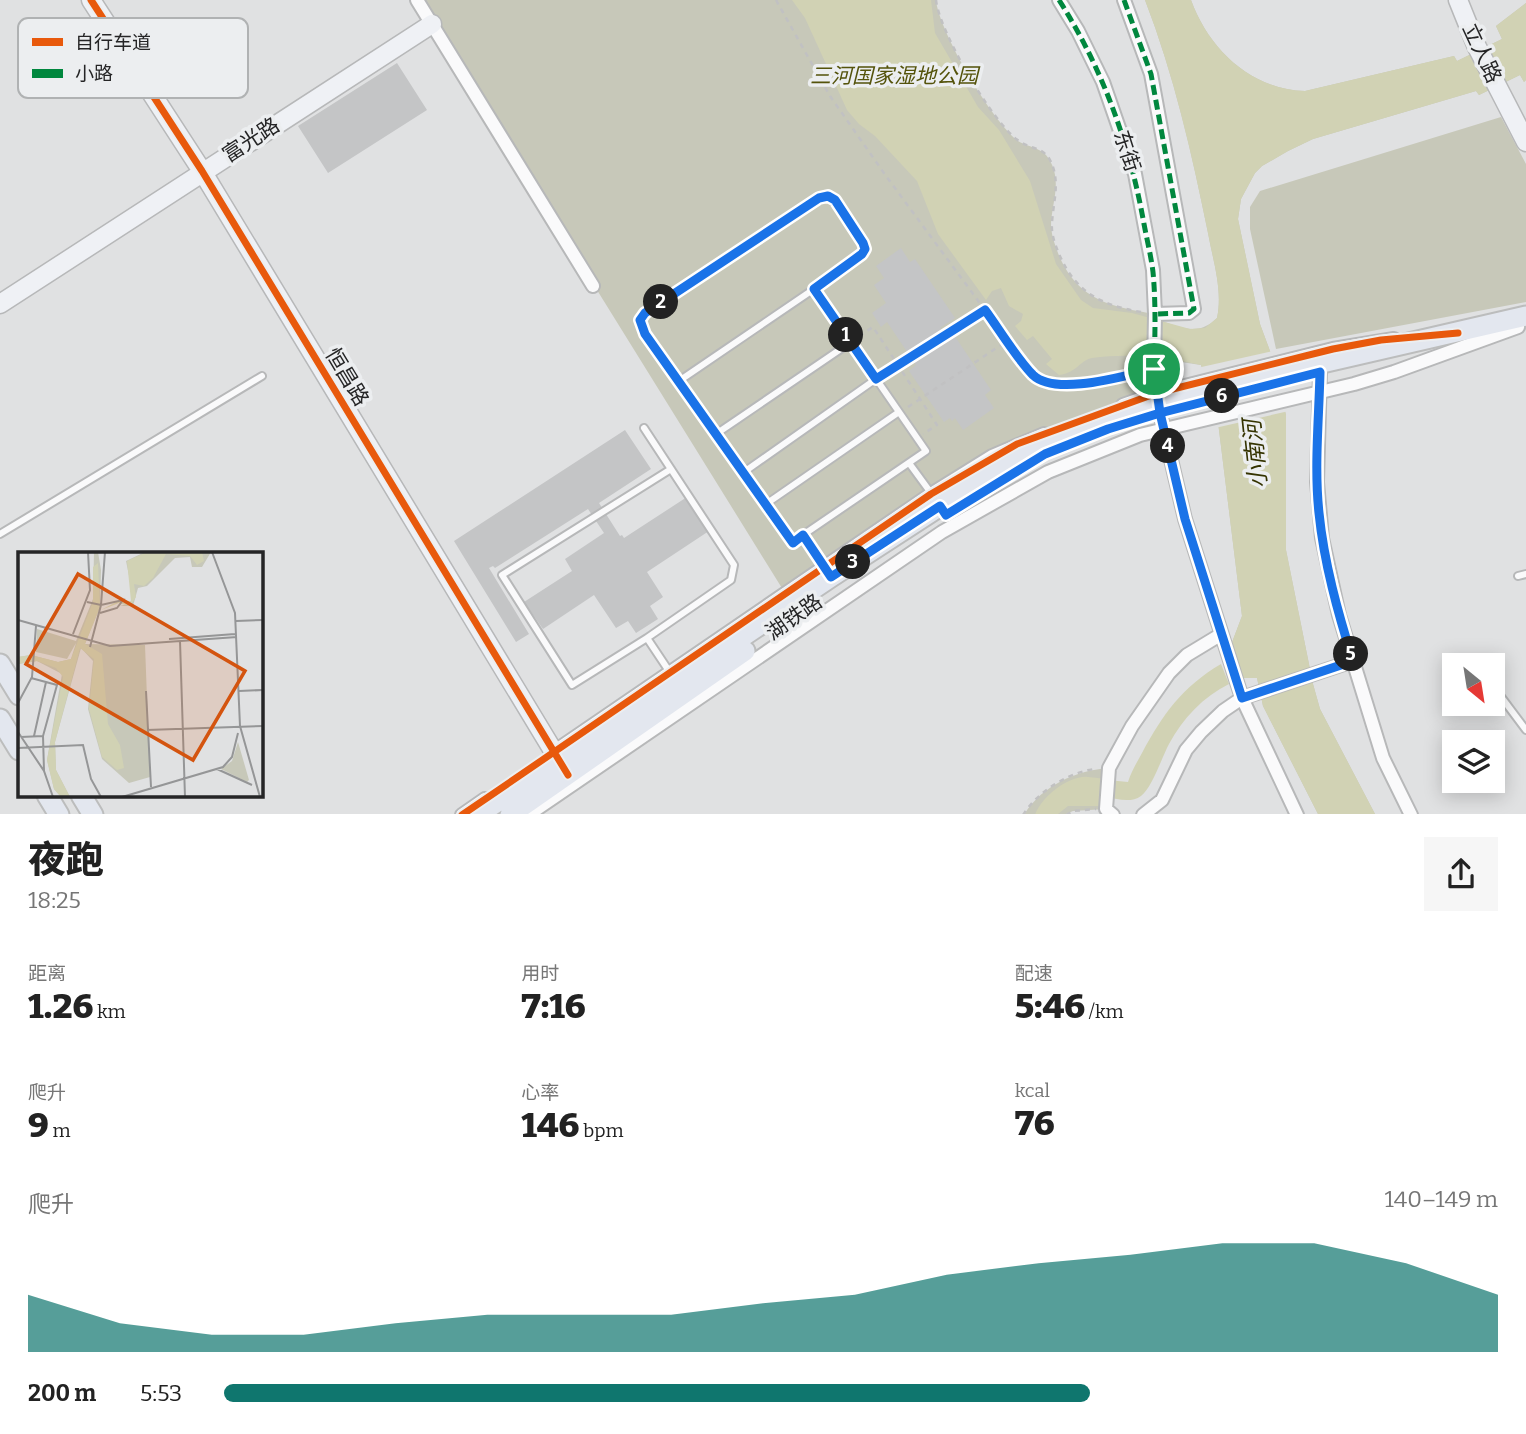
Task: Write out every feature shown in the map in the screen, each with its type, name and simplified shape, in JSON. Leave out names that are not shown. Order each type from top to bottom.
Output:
[{"type":"main road","points":[[1295,368],[1523,322]]},
{"type":"main road","points":[[1295,368],[1320,372],[1523,322]]},
{"type":"main road","name":"湖铁路","points":[[478,814],[560,763],[939,505],[1045,454],[1108,429],[1295,368]]},
{"type":"main road","name":"湖铁路","points":[[510,814],[560,763],[673,677],[831,577]]},
{"type":"main road","points":[[0,664],[18,693]]},
{"type":"main road","points":[[0,719],[18,748]]},
{"type":"main road","points":[[48,797],[59,814]]},
{"type":"main road","points":[[82,797],[93,814]]},
{"type":"street","name":"恒昌路","points":[[91,0],[103,18]]},
{"type":"street","points":[[417,0],[593,286]]},
{"type":"street","name":"东街","points":[[1059,0],[1079,31],[1103,82],[1135,174],[1153,270],[1154,369],[1160,410],[1185,519],[1242,698],[1297,814]]},
{"type":"street","points":[[1124,0],[1151,74],[1194,309],[1189,313],[1155,314]]},
{"type":"street","name":"立人路","points":[[1458,0],[1477,47],[1526,142]]},
{"type":"street","name":"富光路","points":[[0,304],[432,24]]},
{"type":"street","name":"恒昌路","points":[[155,98],[202,171],[560,763]]},
{"type":"street","points":[[528,814],[942,532],[1048,472],[1140,435],[1160,410],[1207,398],[1296,397],[1320,392],[1394,372],[1523,322]]},
{"type":"street","points":[[1320,372],[1318,510],[1336,603],[1383,758],[1411,814]]},
{"type":"street","points":[[1108,812],[1109,768],[1132,726],[1169,673],[1188,655],[1220,635]]},
{"type":"street","points":[[1143,814],[1162,800],[1186,750],[1201,732],[1242,698],[1353,661]]},
{"type":"street","points":[[462,814],[560,763]]},
{"type":"lane","points":[[679,381],[862,254],[865,249],[863,243],[835,200],[828,196],[819,198],[645,313],[640,320],[641,328],[793,543],[926,451],[814,289]]},
{"type":"lane","points":[[716,434],[851,342]]},
{"type":"lane","points":[[0,534],[262,376]]},
{"type":"lane","points":[[744,472],[876,379]]},
{"type":"lane","points":[[766,504],[899,412]]},
{"type":"lane","points":[[644,428],[671,469],[734,565],[734,572],[731,580],[647,638],[572,685],[502,575],[671,469]]},
{"type":"lane","points":[[909,463],[939,505]]},
{"type":"lane","points":[[803,535],[831,577]]},
{"type":"lane","points":[[647,638],[673,677]]},
{"type":"lane","points":[[1505,702],[1526,730]]},
{"type":"path","points":[[776,0],[831,96],[886,176],[1033,375],[1046,382],[1066,385],[1154,369]]},
{"type":"path","points":[[936,0],[942,23],[994,114],[1019,142],[1042,151],[1049,160],[1057,183],[1051,226],[1053,239],[1067,272],[1081,288],[1097,299],[1119,308],[1155,314]]},
{"type":"path","points":[[876,379],[985,310]]},
{"type":"path","points":[[851,342],[873,327],[937,425],[917,438]]},
{"type":"path","points":[[899,412],[1007,340]]},
{"type":"path","points":[[1024,814],[1037,798],[1074,774],[1109,768]]},
{"type":"path","points":[[1066,814],[1073,811],[1108,812]]},
{"type":"green space","points":[[417,0],[936,0],[946,33],[981,96],[1007,131],[1018,141],[1039,150],[1049,159],[1056,185],[1051,218],[1054,243],[1060,258],[1077,284],[1111,305],[1155,314],[1155,319],[1188,329],[1202,328],[1217,318],[1217,276],[1181,115],[1145,0],[1191,0],[1209,35],[1234,63],[1267,83],[1285,89],[1305,91],[1454,56],[1457,61],[1502,39],[1496,26],[1526,3],[1524,82],[1520,75],[1479,95],[1476,91],[1313,139],[1262,166],[1255,173],[1241,199],[1238,219],[1260,324],[1270,351],[1286,415],[1286,550],[1313,684],[1320,709],[1375,814],[1318,814],[1263,706],[1257,678],[1243,678],[1231,645],[1242,616],[1218,422],[1201,365],[1154,358],[1157,393],[1018,444],[785,593]]},
{"type":"green space","points":[[1501,117],[1526,164],[1526,302],[1276,349],[1250,229],[1250,207],[1260,191]]},
{"type":"green space","points":[[1109,768],[1106,809],[1073,811],[1066,814],[1025,814],[1040,796],[1061,781],[1097,769]]},
{"type":"water","name":"三河国家湿地公园","points":[[792,0],[931,0],[935,33],[978,107],[999,130],[1030,181],[1056,264],[1081,300],[1093,308],[1132,313],[1190,329],[1205,328],[1217,318],[1218,286],[1181,115],[1145,0],[1191,0],[1209,35],[1234,63],[1267,83],[1285,89],[1305,91],[1454,56],[1457,61],[1502,39],[1496,26],[1526,3],[1524,82],[1520,75],[1479,95],[1476,91],[1313,139],[1262,166],[1255,173],[1241,199],[1238,219],[1260,324],[1270,351],[1286,415],[1286,550],[1313,684],[1320,709],[1375,814],[1318,814],[1263,706],[1257,678],[1243,678],[1231,645],[1242,616],[1218,422],[1201,365],[1119,356],[1088,359],[1070,372],[1059,375],[1046,364],[1052,359],[1033,336],[1027,340],[1015,326],[1021,321],[1023,314],[1009,306],[1001,288],[992,291],[986,300],[938,234],[917,181],[847,110],[805,18]]},
{"type":"water","points":[[1221,664],[1229,684],[1202,702],[1181,725],[1141,796],[1128,800],[1104,797],[1101,806],[1068,806],[1058,814],[1035,814],[1043,801],[1057,788],[1081,777],[1128,782],[1166,714],[1184,692]]},
{"type":"pier","points":[[1273,351],[1289,411],[1215,428],[1197,368]]},
{"type":"building","points":[[397,63],[427,110],[328,173],[298,126]]},
{"type":"building","points":[[901,248],[910,262],[915,259],[955,318],[940,328],[948,340],[954,335],[991,390],[985,395],[994,408],[963,430],[955,418],[944,422],[909,371],[916,365],[887,322],[881,327],[872,313],[886,303],[874,285],[884,278],[876,266]]},
{"type":"building","points":[[625,430],[651,469],[599,503],[620,536],[624,538],[687,497],[709,531],[647,572],[663,597],[650,606],[658,619],[636,633],[628,621],[616,628],[594,595],[543,629],[524,602],[572,571],[565,559],[604,533],[588,509],[495,568],[489,568],[529,634],[516,642],[454,541]]},
{"type":"marked path","points":[[1059,0],[1102,80],[1131,165],[1153,272],[1154,369]]},
{"type":"marked path","points":[[1124,0],[1151,74],[1194,309],[1189,313],[1155,314]]},
{"type":"cycle path","points":[[91,0],[103,18]]},
{"type":"cycle path","points":[[155,98],[202,171],[568,775]]},
{"type":"cycle path","points":[[463,814],[931,494],[1017,444],[1157,393],[1333,349],[1381,340],[1458,333]]},
{"type":"route","points":[[1154,369],[1066,385],[1046,382],[1033,375],[985,310],[876,379],[814,289],[865,249],[835,200],[828,196],[819,198],[645,313],[640,320],[645,334],[793,543],[803,535],[831,577],[940,506],[946,515],[1045,454],[1108,429],[1160,413],[1185,519],[1242,698],[1353,661],[1339,615],[1318,510],[1320,372],[1160,413],[1154,369]]},
{"type":"water label","name":"小南河","points":[[1255,454]]}]
